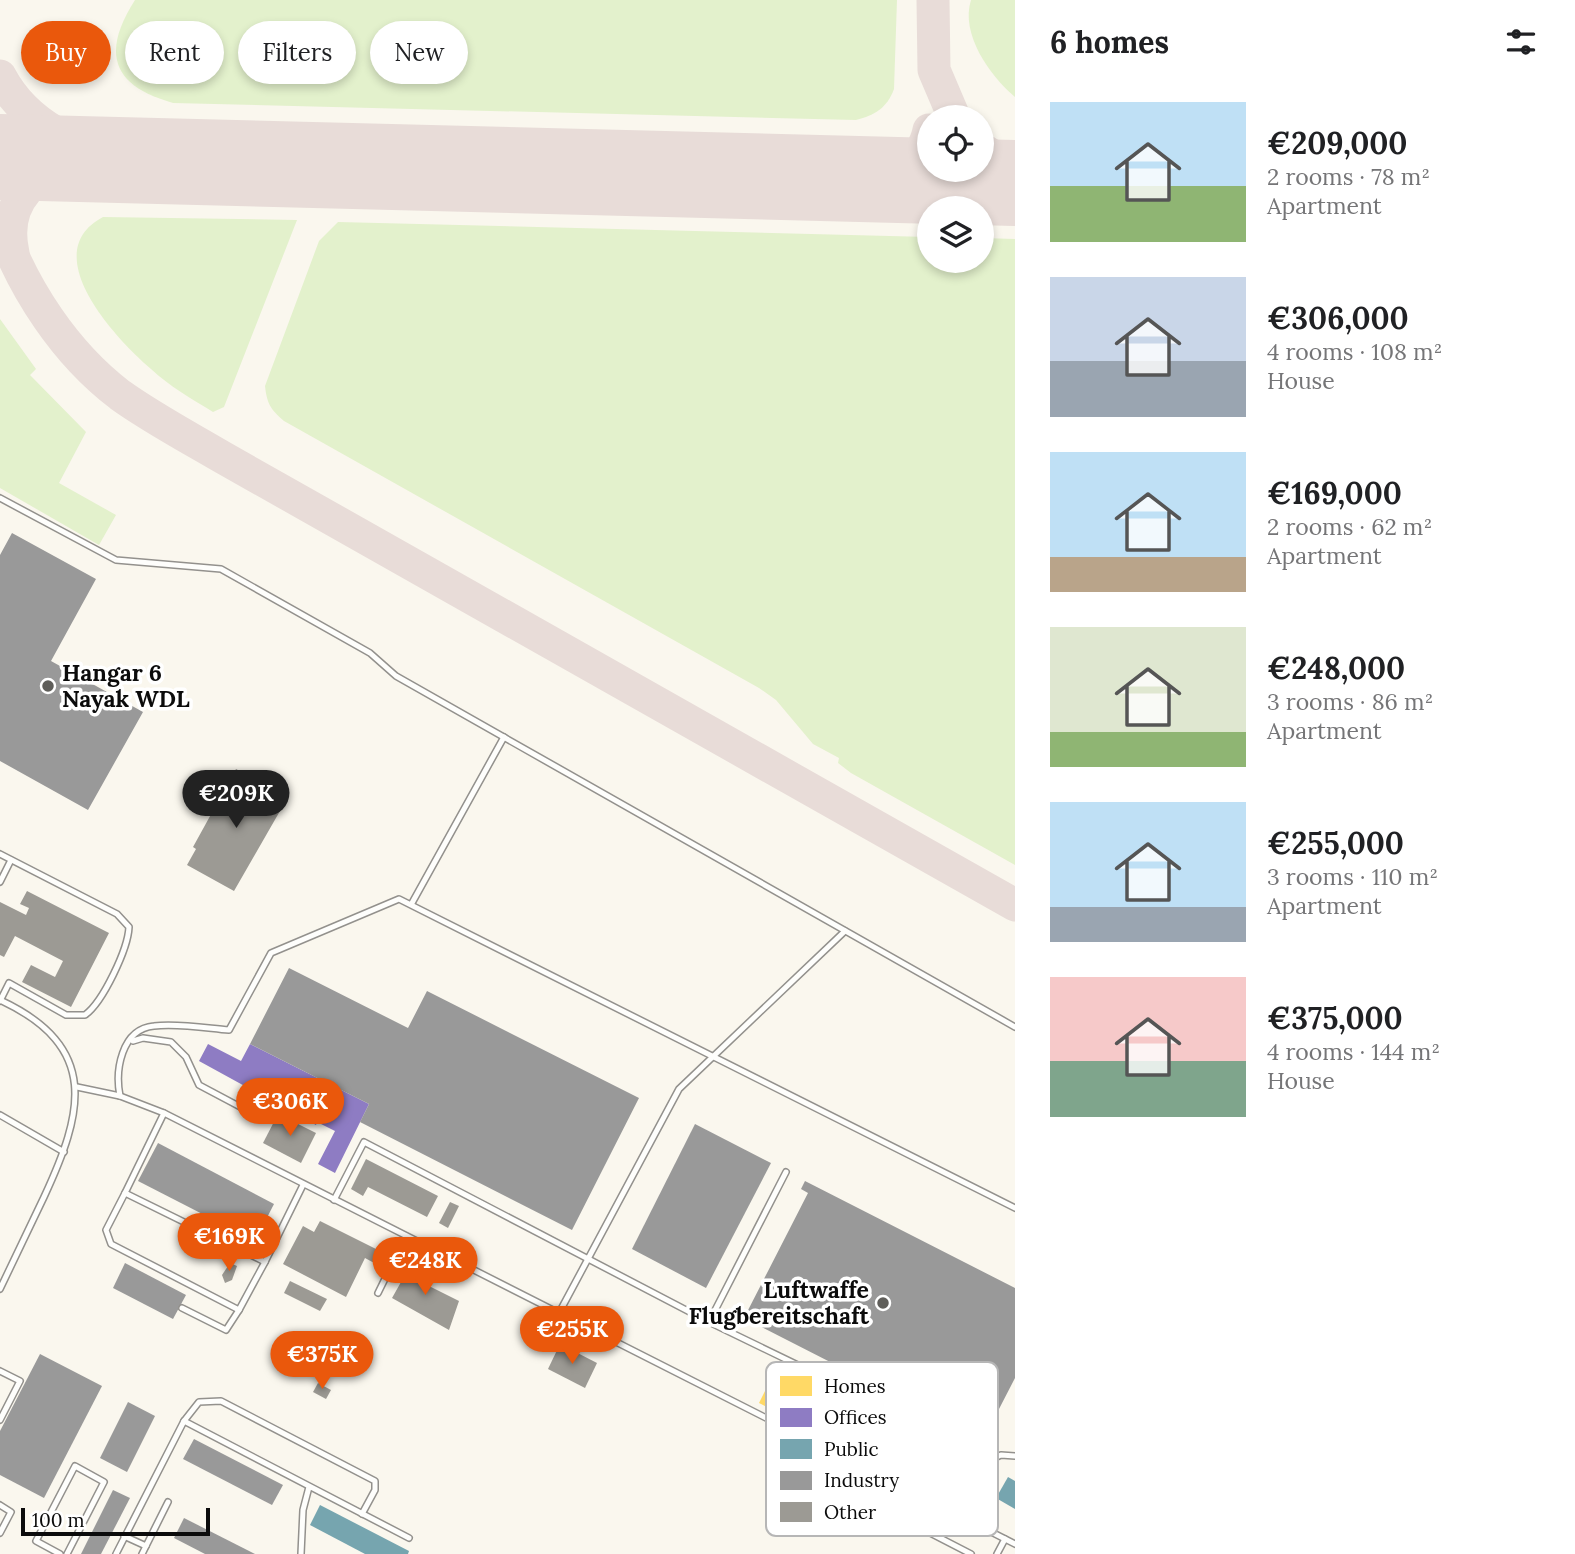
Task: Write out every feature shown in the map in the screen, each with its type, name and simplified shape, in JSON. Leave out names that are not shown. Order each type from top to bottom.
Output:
[{"type":"lane","points":[[0,498],[116,560],[221,569],[370,653],[396,676],[1015,1027]]},
{"type":"lane","points":[[412,903],[504,737]]},
{"type":"lane","points":[[0,854],[117,914],[129,928],[128,938],[97,1003],[85,1015],[66,1015],[9,983],[0,1000],[31,1016],[51,1035],[67,1060],[77,1087],[76,1110],[64,1152],[0,1289]]},
{"type":"lane","points":[[0,882],[11,860]]},
{"type":"lane","points":[[120,1096],[118,1061],[130,1042],[151,1025],[229,1030],[271,953],[399,899],[412,903],[1015,1208]]},
{"type":"lane","points":[[559,1313],[679,1089],[845,931]]},
{"type":"lane","points":[[130,1042],[143,1038],[171,1042],[187,1057],[200,1085],[263,1119]]},
{"type":"lane","points":[[77,1087],[120,1096],[164,1113],[766,1418]]},
{"type":"lane","points":[[164,1113],[106,1230],[111,1244],[239,1310]]},
{"type":"lane","points":[[0,1115],[64,1152]]},
{"type":"lane","points":[[334,1200],[365,1142],[791,1362]]},
{"type":"lane","points":[[709,1322],[786,1172]]},
{"type":"lane","points":[[182,1308],[226,1330],[265,1262],[303,1185]]},
{"type":"lane","points":[[125,1193],[265,1262]]},
{"type":"lane","points":[[378,1293],[407,1236]]},
{"type":"lane","points":[[0,1272],[7,1275]]},
{"type":"lane","points":[[0,1371],[20,1381],[0,1420]]},
{"type":"lane","points":[[116,1554],[184,1421],[199,1402],[220,1401],[351,1468],[376,1484],[362,1514]]},
{"type":"lane","points":[[184,1421],[409,1538]]},
{"type":"lane","points":[[60,1554],[36,1541],[75,1466],[104,1482],[67,1554]]},
{"type":"lane","points":[[301,1554],[303,1510],[309,1487]]},
{"type":"lane","points":[[142,1554],[168,1502]]},
{"type":"lane","points":[[0,1505],[11,1512],[0,1534]]},
{"type":"lane","points":[[998,1535],[1015,1544]]},
{"type":"lane","points":[[124,1536],[146,1546]]},
{"type":"lane","points":[[936,1536],[971,1554]]},
{"type":"lane","points":[[997,1554],[1005,1539]]},
{"type":"lane","points":[[44,1554],[47,1547]]},
{"type":"green space","points":[[135,0],[897,0],[894,89],[880,110],[856,120],[173,103],[152,96],[133,84],[224,84],[224,21],[125,21],[125,77],[118,65],[116,51],[124,19]]},
{"type":"green space","points":[[971,0],[1015,0],[1015,97],[987,66],[973,40],[969,13]]},
{"type":"green space","points":[[103,217],[297,220],[224,407],[213,412],[158,375],[119,338],[88,295],[79,273],[77,252],[84,233]]},
{"type":"green space","points":[[338,222],[917,237],[917,273],[994,273],[994,238],[1015,239],[1015,865],[851,773],[838,763],[839,758],[813,744],[776,700],[759,688],[279,417],[270,405],[265,386],[319,241]]},
{"type":"green space","points":[[0,319],[36,369],[30,375],[86,432],[59,483],[116,515],[99,545],[0,488]]},
{"type":"building: Homes","points":[[766,1389],[766,1407],[759,1403]]},
{"type":"building: Offices","points":[[208,1044],[241,1061],[250,1044],[369,1104],[335,1173],[318,1164],[335,1131],[317,1122],[316,1125],[199,1061]]},
{"type":"building: Public","points":[[1008,1477],[1015,1481],[1015,1509],[998,1499]]},
{"type":"building: Public","points":[[320,1505],[409,1551],[408,1554],[365,1554],[310,1525]]},
{"type":"building: Industry","name":"Hangar 6 Nayak WDL","points":[[12,533],[96,579],[51,661],[143,712],[88,810],[0,761],[0,555]]},
{"type":"building: Industry","points":[[289,968],[408,1028],[427,991],[639,1098],[572,1230],[360,1122],[369,1104],[250,1044]]},
{"type":"building: Industry","name":"Luftwaffe Flugbereitschaft","points":[[695,1124],[771,1163],[706,1288],[632,1249]]},
{"type":"building: Industry","points":[[158,1143],[274,1204],[255,1241],[138,1181]]},
{"type":"building: Industry","name":"Luftwaffe Flugbereitschaft","points":[[805,1181],[1015,1288],[1015,1378],[998,1411],[998,1362],[830,1362],[744,1318],[808,1193],[801,1189]]},
{"type":"building: Industry","points":[[125,1263],[186,1295],[173,1319],[113,1288]]},
{"type":"building: Industry","points":[[40,1354],[102,1386],[44,1498],[0,1475],[0,1431]]},
{"type":"building: Industry","points":[[128,1402],[155,1416],[127,1472],[100,1458]]},
{"type":"building: Industry","points":[[194,1439],[283,1485],[272,1505],[183,1459]]},
{"type":"building: Industry","points":[[113,1490],[130,1498],[101,1554],[81,1554]]},
{"type":"building: Industry","points":[[184,1518],[255,1554],[205,1554],[174,1538]]},
{"type":"building: Other","points":[[236,769],[288,797],[234,891],[187,865],[196,849],[193,847]]},
{"type":"building: Other","points":[[27,891],[109,933],[71,1007],[22,982],[31,965],[55,977],[63,961],[15,936],[4,957],[0,955],[0,902],[26,915],[29,908],[20,904]]},
{"type":"building: Other","points":[[278,1114],[316,1133],[301,1163],[263,1143]]},
{"type":"building: Other","points":[[366,1159],[438,1196],[427,1217],[368,1187],[363,1196],[351,1189]]},
{"type":"building: Other","points":[[450,1202],[459,1206],[448,1228],[439,1223]]},
{"type":"building: Other","points":[[320,1221],[382,1252],[376,1264],[365,1258],[346,1297],[283,1264],[303,1226],[314,1232]]},
{"type":"building: Other","points":[[401,1261],[427,1274],[423,1283],[459,1301],[449,1330],[392,1298],[405,1275],[396,1270]]},
{"type":"building: Other","points":[[230,1263],[237,1266],[232,1280],[225,1283],[222,1275]]},
{"type":"building: Other","points":[[290,1281],[327,1299],[320,1311],[284,1293]]},
{"type":"building: Other","points":[[560,1344],[597,1363],[585,1388],[548,1369]]},
{"type":"building: Other","points":[[318,1383],[331,1390],[326,1399],[313,1392]]},
{"type":"taxiway","points":[[933,0],[934,70],[949,105]]},
{"type":"taxiway","points":[[0,76],[11,94],[39,122],[91,149],[130,160]]},
{"type":"taxiway","points":[[857,179],[892,171],[912,161],[917,155]]},
{"type":"taxiway","points":[[994,157],[1015,171]]},
{"type":"taxiway","points":[[13,253],[12,217],[26,191],[37,180],[51,172],[83,159]]},
{"type":"taxiway","points":[[0,224],[21,272],[48,318],[81,360],[120,395],[222,457],[1015,905]]},
{"type":"runway","points":[[0,157],[1015,183]]},
{"type":"place","name":"Hangar 6 Nayak WDL","points":[[48,686]]},
{"type":"place","name":"Luftwaffe Flugbereitschaft","points":[[883,1303]]}]
